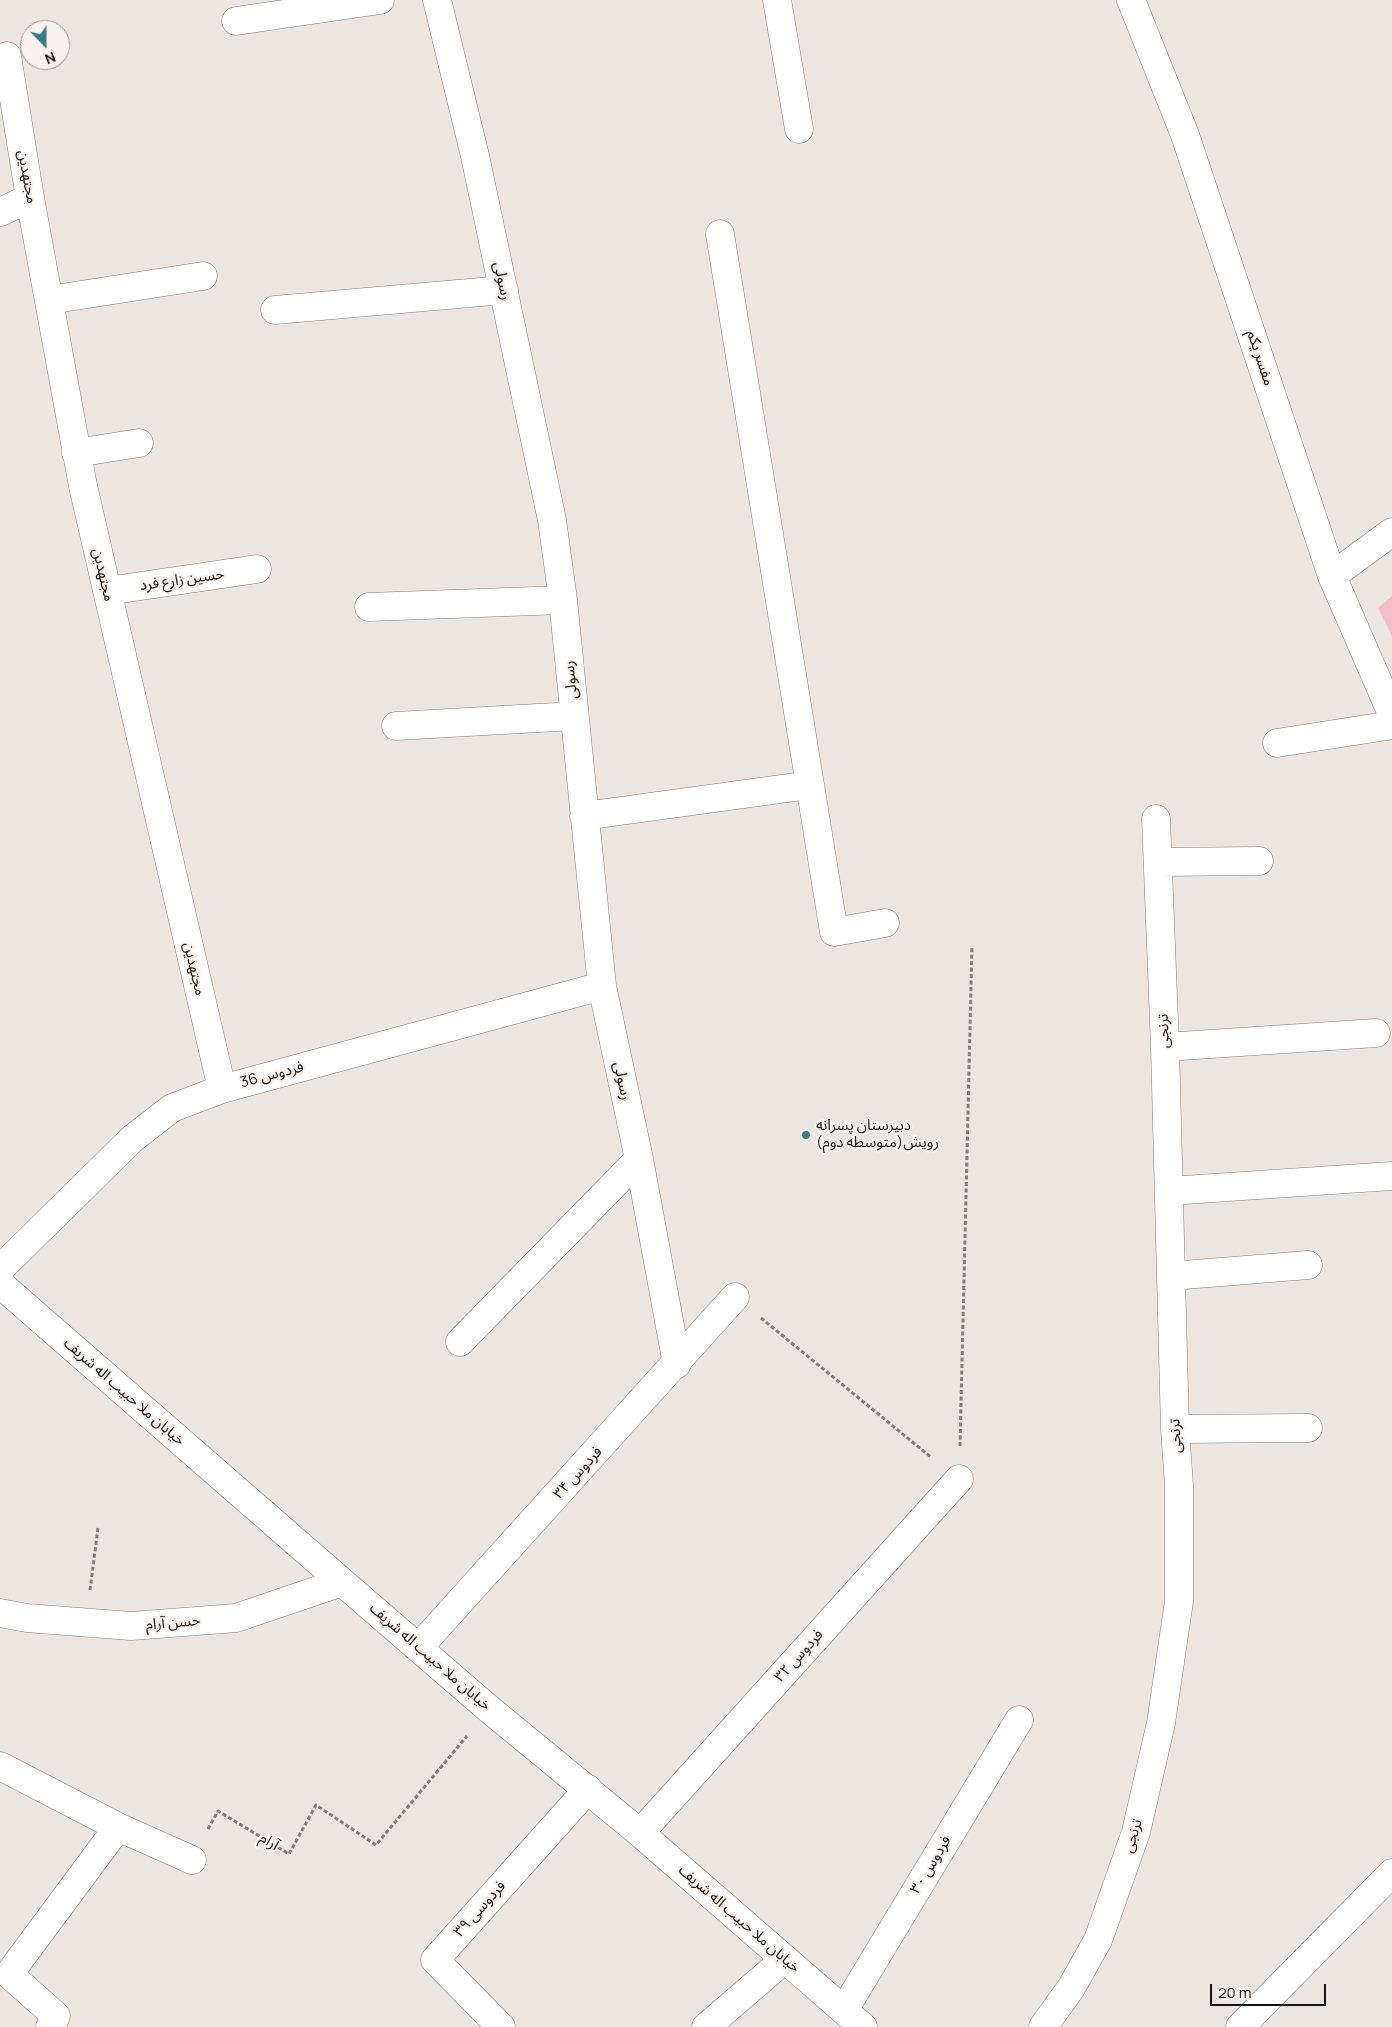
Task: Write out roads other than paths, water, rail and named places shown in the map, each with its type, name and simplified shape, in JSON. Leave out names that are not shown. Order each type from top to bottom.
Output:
[{"type":"street","points":[[236,21],[310,5],[380,0]]},
{"type":"street","name":"رسولی","points":[[437,0],[476,156],[552,520],[563,600],[602,986],[638,1159],[677,1364]]},
{"type":"street","points":[[777,0],[799,129]]},
{"type":"street","name":"مفسر یکم","points":[[1130,0],[1185,135],[1332,576],[1392,714]]},
{"type":"street","name":"مجتهدین","points":[[7,56],[30,198],[76,453],[222,1089]]},
{"type":"street","points":[[0,212],[30,198]]},
{"type":"street","points":[[720,234],[834,932],[885,923]]},
{"type":"street","points":[[49,300],[204,276]]},
{"type":"street","points":[[275,310],[504,290]]},
{"type":"street","points":[[76,453],[139,443]]},
{"type":"street","points":[[1332,576],[1392,532]]},
{"type":"street","name":"حسین‌ زارع‌ فرد","points":[[107,591],[257,569]]},
{"type":"street","points":[[369,608],[563,600]]},
{"type":"street","points":[[396,726],[574,716]]},
{"type":"street","points":[[1276,743],[1392,725]]},
{"type":"street","points":[[584,816],[810,785]]},
{"type":"street","name":"ترنجی","points":[[1043,2027],[1071,1988],[1098,1940],[1136,1832],[1161,1723],[1179,1601],[1179,1485],[1175,1430],[1165,1047],[1156,819]]},
{"type":"street","points":[[1158,862],[1259,861]]},
{"type":"street","name":"فردوس 36","points":[[0,1269],[132,1139],[172,1108],[222,1089],[602,986]]},
{"type":"street","points":[[1165,1047],[1376,1033]]},
{"type":"street","points":[[460,1342],[638,1159]]},
{"type":"street","points":[[1169,1191],[1392,1176]]},
{"type":"street","points":[[1171,1276],[1308,1266]]},
{"type":"street","name":"خیابان ملا حبیب اله شریف","points":[[0,1284],[342,1582],[489,1708],[640,1833],[854,2019]]},
{"type":"street","name":"فردوس ۳۴","points":[[419,1648],[677,1364],[735,1297]]},
{"type":"street","points":[[1175,1430],[1308,1428]]},
{"type":"street","name":"فردوس ۳۲","points":[[640,1833],[959,1479]]},
{"type":"street","name":"حسن آرام","points":[[0,1613],[27,1618],[131,1626],[236,1618],[342,1582]]},
{"type":"street","name":"فردوس ۳۰","points":[[854,2019],[1019,1720]]},
{"type":"street","points":[[0,1766],[118,1827],[192,1860]]},
{"type":"street","name":"فردوسی ۳۹","points":[[501,2027],[435,1960],[588,1789]]},
{"type":"street","points":[[59,2024],[9,1974],[118,1827]]},
{"type":"street","points":[[1240,2027],[1392,1874]]},
{"type":"street","points":[[706,2027],[785,1959]]},
{"type":"place","name":"دبیرستان پسرانه رویش(متوسطه دوم)","points":[[806,1135]]}]
